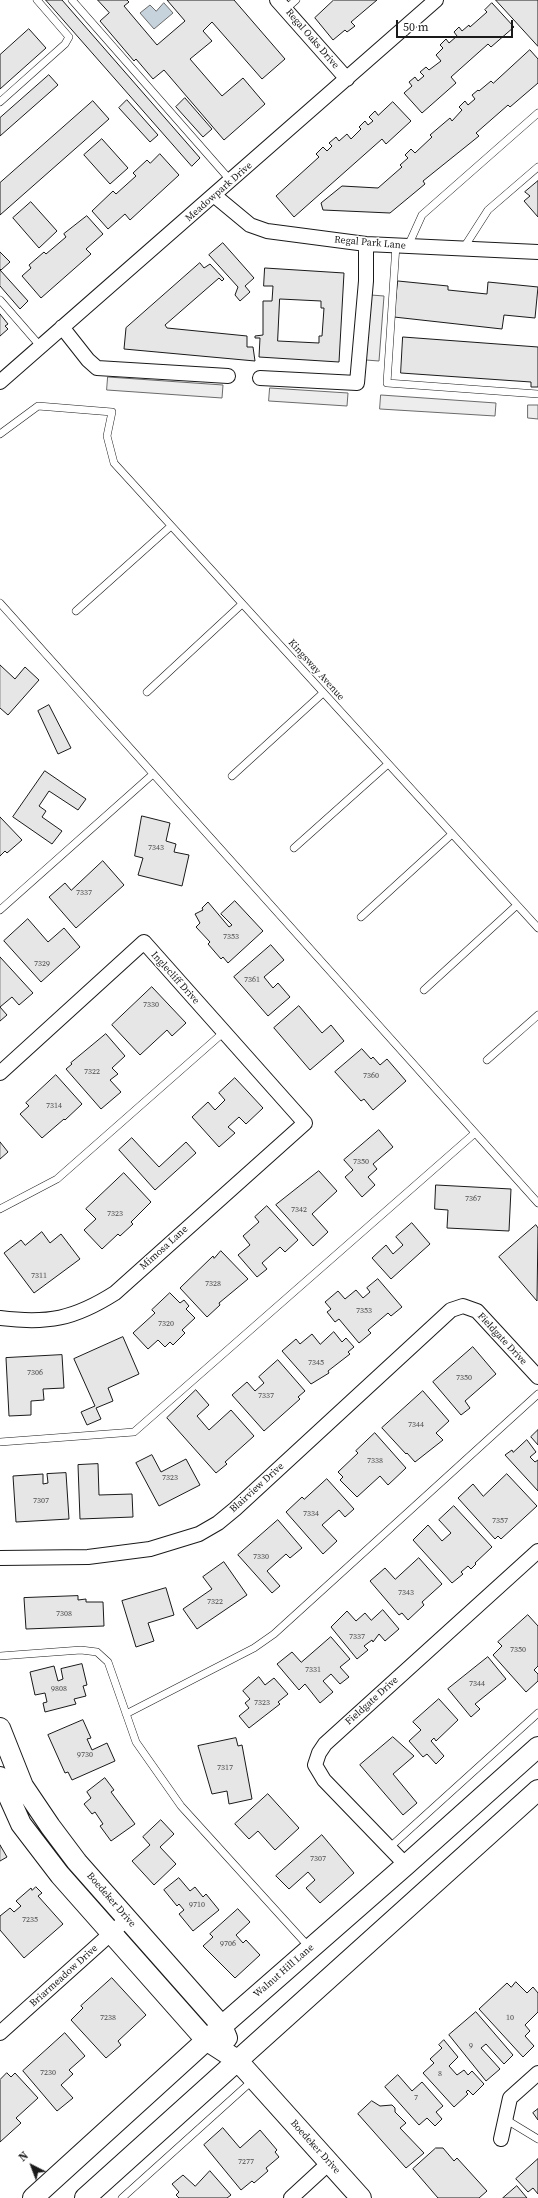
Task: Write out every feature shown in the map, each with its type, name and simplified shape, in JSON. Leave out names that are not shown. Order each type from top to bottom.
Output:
[{"type":"main road","name":"Boedeker Drive","points":[[0,1728],[4,1775],[21,1824],[60,1875],[206,2040],[237,2060],[361,2198]]},
{"type":"main road","name":"Walnut Hill Lane","points":[[33,2198],[206,2040],[538,1747]]},
{"type":"main road","name":"Boedeker Drive","points":[[4,1775],[23,1786],[77,1862],[222,2026],[237,2060]]},
{"type":"main road","points":[[85,2198],[538,1790]]},
{"type":"main road","points":[[406,1865],[428,1888]]},
{"type":"street","name":"Meadowpark Drive","points":[[0,382],[215,196],[436,0]]},
{"type":"street","name":"Regal Oaks Drive","points":[[286,3],[347,79]]},
{"type":"street","name":"Regal Park Lane","points":[[215,196],[250,225],[267,231],[366,244],[538,252]]},
{"type":"street","points":[[260,378],[357,383],[366,281],[366,244]]},
{"type":"street","points":[[62,327],[88,360],[97,368],[228,376]]},
{"type":"street","name":"Inglecliff Drive","points":[[0,1073],[144,942],[305,1123]]},
{"type":"street","name":"Mimosa Lane","points":[[0,1318],[28,1322],[65,1318],[90,1309],[115,1293],[305,1123]]},
{"type":"street","name":"Fieldgate Drive","points":[[463,1306],[477,1311],[538,1377]]},
{"type":"street","name":"Blairview Drive","points":[[0,1558],[88,1557],[150,1549],[199,1534],[218,1523],[235,1509],[451,1310],[463,1306]]},
{"type":"street","name":"Fieldgate Drive","points":[[406,1865],[324,1780],[315,1765],[318,1753],[325,1744],[538,1551]]},
{"type":"street","name":"Briarmeadow Drive","points":[[0,2033],[128,1919]]},
{"type":"street","points":[[501,2139],[504,2119],[510,2098],[538,2073]]},
{"type":"street","points":[[291,2198],[329,2163]]},
{"type":"lane","points":[[0,102],[66,44],[69,36],[37,0]]},
{"type":"lane","points":[[72,0],[231,181]]},
{"type":"lane","points":[[538,113],[422,215],[402,246],[387,383],[538,394]]},
{"type":"lane","points":[[463,249],[488,210],[538,167]]},
{"type":"lane","points":[[0,300],[41,347]]},
{"type":"lane","name":"Kingsway Avenue","points":[[0,434],[38,406],[112,412],[107,436],[114,463],[538,928]]},
{"type":"lane","points":[[76,611],[171,526]]},
{"type":"lane","points":[[0,603],[538,1203]]},
{"type":"lane","points":[[147,692],[242,604]]},
{"type":"lane","points":[[232,776],[323,693]]},
{"type":"lane","points":[[294,848],[388,764]]},
{"type":"lane","points":[[0,910],[153,774]]},
{"type":"lane","points":[[361,917],[452,834]]},
{"type":"lane","points":[[424,990],[517,905]]},
{"type":"lane","points":[[487,1060],[538,1015]]},
{"type":"lane","points":[[0,1209],[58,1179],[224,1032]]},
{"type":"lane","points":[[0,1442],[134,1432],[475,1133]]},
{"type":"lane","points":[[126,1714],[254,1648],[274,1634],[538,1394]]},
{"type":"lane","points":[[0,1656],[81,1650],[97,1652],[108,1662],[136,1742],[181,1806],[311,1948]]},
{"type":"lane","points":[[389,1848],[538,1713]]},
{"type":"lane","points":[[122,2198],[254,2079]]},
{"type":"lane","points":[[504,2119],[538,2139]]},
{"type":"shaded area","points":[[164,3],[173,13],[154,29],[140,13],[150,5],[156,11]]},
{"type":"shaded area","points":[[371,295],[384,296],[379,361],[366,360]]},
{"type":"shaded area","points":[[108,377],[223,385],[222,398],[107,390]]},
{"type":"shaded area","points":[[270,388],[348,393],[347,406],[269,401]]},
{"type":"shaded area","points":[[381,395],[496,403],[495,416],[380,409]]},
{"type":"shaded area","points":[[528,405],[538,405],[538,419],[528,418]]},
{"type":"building","points":[[46,0],[62,0],[200,158],[192,166]]},
{"type":"building","points":[[98,0],[127,0],[129,2],[124,6],[157,45],[185,21],[167,0],[234,0],[285,59],[262,79],[212,22],[203,31],[212,41],[190,59],[222,96],[243,78],[265,104],[224,140],[164,70],[153,79],[136,59],[134,61],[100,21],[109,13]]},
{"type":"building","points":[[334,0],[377,0],[351,22],[355,26],[347,32],[345,30],[333,40],[315,18]]},
{"type":"building","points":[[496,0],[538,0],[538,46]]},
{"type":"building","points":[[492,3],[514,27],[491,47],[488,44],[451,77],[456,83],[422,113],[404,93],[412,86],[409,82],[415,77],[418,81],[424,76],[420,72],[426,67],[429,70],[441,61],[436,55],[443,48],[440,45],[446,39],[449,43],[457,36],[454,32],[459,27],[462,31],[469,25],[470,27],[487,12],[485,10]]},
{"type":"building","points":[[29,29],[46,48],[0,89],[0,55]]},
{"type":"building","points":[[530,50],[538,59],[538,83],[510,107],[508,105],[476,133],[479,136],[423,181],[425,184],[390,213],[323,210],[321,203],[342,186],[378,188],[402,167],[400,165],[408,158],[405,155],[411,149],[415,153],[432,137],[430,135],[450,118],[452,121],[462,110],[459,107],[465,101],[468,105],[475,99],[472,95],[491,81],[493,83]]},
{"type":"building","points":[[49,75],[58,85],[0,136],[0,118]]},
{"type":"building","points":[[185,98],[212,129],[203,137],[176,107]]},
{"type":"building","points":[[127,100],[158,135],[150,142],[119,108]]},
{"type":"building","points":[[93,101],[109,119],[0,215],[0,183]]},
{"type":"building","points":[[393,102],[411,121],[386,144],[382,139],[294,217],[276,196],[319,157],[316,154],[323,147],[327,151],[332,146],[329,143],[336,137],[339,141],[347,134],[351,139],[361,129],[359,127],[365,121],[368,125],[373,121],[369,117],[375,111],[378,115]]},
{"type":"building","points":[[102,139],[128,168],[110,184],[84,155]]},
{"type":"building","points":[[160,154],[179,175],[130,220],[125,214],[108,229],[92,211],[113,191],[116,194],[136,176],[133,173],[147,160],[150,163]]},
{"type":"building","points":[[538,181],[538,217],[524,201],[530,196],[525,192]]},
{"type":"building","points":[[31,202],[57,231],[39,248],[13,218]]},
{"type":"building","points":[[87,216],[103,234],[86,249],[91,254],[41,298],[22,276],[31,268],[29,265],[44,252],[46,254],[66,237],[64,234]]},
{"type":"building","points":[[223,243],[254,278],[245,286],[250,292],[240,301],[235,295],[238,287],[209,255]]},
{"type":"building","points":[[0,252],[10,262],[1,270],[0,269]]},
{"type":"building","points":[[200,263],[204,268],[210,264],[224,279],[222,281],[219,278],[165,325],[167,328],[247,336],[247,347],[253,347],[255,361],[124,349],[126,328]]},
{"type":"building","points":[[265,268],[344,273],[339,362],[259,357],[260,338],[255,338],[255,336],[263,335],[263,301],[272,301],[273,286],[264,286]],"holes":[[[280,299],[321,301],[321,308],[324,308],[322,336],[319,336],[319,343],[278,341]]]},
{"type":"building","points":[[0,270],[28,301],[20,309],[0,286]]},
{"type":"building","points":[[398,281],[448,286],[448,290],[487,294],[488,282],[538,287],[535,318],[504,315],[502,329],[394,317]]},
{"type":"building","points":[[0,314],[8,324],[5,326],[8,329],[0,336]]},
{"type":"building","points":[[403,337],[538,347],[538,387],[531,387],[531,382],[401,373]]},
{"type":"building","points":[[0,665],[15,679],[25,667],[39,680],[8,715],[0,708]]},
{"type":"building","points":[[49,705],[71,748],[58,754],[38,711]]},
{"type":"building","points":[[45,771],[86,799],[78,810],[49,791],[39,806],[46,811],[42,817],[62,831],[52,844],[13,817]]},
{"type":"building","points":[[142,816],[170,823],[166,841],[176,844],[174,852],[189,855],[182,886],[138,875],[143,858],[135,856]]},
{"type":"building","points":[[0,817],[22,840],[7,853],[5,851],[0,856]]},
{"type":"building","points":[[103,861],[124,885],[76,928],[49,897],[65,883],[71,890]]},
{"type":"building","points":[[235,901],[263,931],[228,963],[223,957],[221,959],[208,944],[210,942],[196,927],[200,923],[195,914],[203,910],[202,908],[208,902],[229,927],[232,925],[221,914]]},
{"type":"building","points":[[28,919],[48,942],[64,928],[80,947],[41,982],[4,941]]},
{"type":"building","points":[[271,945],[284,960],[264,977],[273,988],[278,983],[290,997],[268,1016],[234,977]]},
{"type":"building","points":[[0,957],[33,993],[19,1005],[12,997],[0,1007]]},
{"type":"building","points":[[152,987],[186,1023],[172,1036],[167,1030],[140,1055],[112,1025]]},
{"type":"building","points":[[299,1006],[322,1033],[331,1025],[344,1041],[310,1070],[274,1028]]},
{"type":"building","points":[[0,1007],[7,1015],[0,1021]]},
{"type":"building","points":[[106,1034],[125,1056],[112,1068],[118,1074],[110,1080],[121,1092],[101,1109],[66,1069],[72,1064],[71,1063]]},
{"type":"building","points":[[362,1049],[371,1059],[373,1057],[380,1065],[387,1059],[406,1081],[373,1110],[364,1099],[361,1101],[335,1072]]},
{"type":"building","points":[[56,1075],[82,1104],[42,1138],[20,1114],[29,1106],[26,1103]]},
{"type":"building","points":[[235,1078],[263,1108],[246,1124],[239,1117],[228,1127],[235,1133],[219,1147],[192,1117],[208,1102],[215,1110],[225,1100],[219,1093]]},
{"type":"building","points":[[379,1130],[393,1147],[373,1164],[377,1169],[368,1177],[375,1185],[362,1197],[345,1177],[353,1170],[344,1160]]},
{"type":"building","points":[[132,1138],[159,1167],[186,1142],[196,1153],[155,1190],[119,1150]]},
{"type":"building","points":[[0,1142],[8,1152],[0,1159]]},
{"type":"building","points":[[319,1171],[337,1191],[312,1214],[328,1232],[313,1246],[276,1205]]},
{"type":"building","points":[[124,1173],[151,1202],[131,1222],[133,1224],[120,1236],[118,1234],[102,1249],[84,1230],[96,1219],[86,1209]]},
{"type":"building","points":[[436,1185],[511,1189],[509,1231],[447,1228],[448,1210],[435,1209]]},
{"type":"building","points":[[267,1206],[298,1240],[285,1252],[280,1247],[262,1263],[267,1269],[257,1277],[238,1255],[250,1245],[243,1236],[259,1222],[255,1217]]},
{"type":"building","points":[[412,1223],[430,1244],[391,1279],[372,1258],[386,1245],[393,1254],[403,1245],[396,1237]]},
{"type":"building","points":[[536,1225],[538,1228],[537,1301],[499,1257]]},
{"type":"building","points":[[42,1232],[50,1243],[61,1234],[80,1259],[34,1293],[4,1253],[21,1240],[25,1245]]},
{"type":"building","points":[[221,1251],[248,1279],[219,1303],[220,1305],[207,1317],[180,1288],[213,1256],[214,1258]]},
{"type":"building","points":[[378,1279],[402,1307],[391,1316],[388,1313],[368,1330],[371,1333],[359,1343],[339,1319],[335,1322],[327,1312],[331,1309],[325,1302],[338,1291],[345,1299],[356,1290],[363,1298],[370,1292],[367,1288]]},
{"type":"building","points":[[170,1293],[180,1303],[184,1300],[189,1306],[186,1309],[195,1318],[182,1330],[185,1333],[173,1345],[170,1342],[165,1347],[158,1340],[148,1349],[133,1333],[155,1313],[152,1310]]},
{"type":"building","points":[[334,1332],[342,1342],[346,1338],[354,1347],[348,1352],[350,1354],[328,1371],[329,1373],[311,1384],[282,1351],[296,1339],[300,1344],[312,1334],[320,1344]]},
{"type":"building","points":[[123,1337],[139,1374],[108,1388],[113,1401],[96,1408],[101,1419],[87,1425],[81,1412],[95,1406],[74,1359]]},
{"type":"building","points":[[473,1347],[496,1374],[465,1401],[470,1408],[461,1415],[433,1382]]},
{"type":"building","points":[[62,1355],[64,1388],[43,1389],[44,1400],[31,1401],[31,1415],[9,1416],[6,1358]]},
{"type":"building","points":[[278,1360],[305,1391],[298,1397],[300,1399],[264,1431],[232,1395],[247,1382],[255,1391],[264,1383],[259,1377]]},
{"type":"building","points":[[196,1390],[209,1405],[197,1416],[209,1430],[231,1410],[254,1436],[225,1462],[227,1464],[216,1473],[167,1418]]},
{"type":"building","points":[[423,1391],[449,1421],[436,1433],[443,1440],[415,1462],[382,1428]]},
{"type":"building","points":[[538,1430],[538,1445],[531,1437]]},
{"type":"building","points":[[375,1433],[406,1468],[388,1485],[380,1476],[357,1497],[340,1480],[343,1477],[338,1472],[358,1453],[356,1451]]},
{"type":"building","points":[[527,1440],[536,1452],[530,1457],[535,1462],[538,1460],[538,1491],[505,1455],[512,1450],[513,1452]]},
{"type":"building","points":[[152,1455],[161,1472],[186,1459],[200,1485],[159,1506],[136,1463]]},
{"type":"building","points":[[98,1464],[99,1495],[132,1494],[133,1517],[80,1519],[78,1465]]},
{"type":"building","points":[[66,1473],[69,1519],[16,1522],[13,1476],[43,1474],[43,1484],[48,1483],[47,1474]]},
{"type":"building","points":[[507,1474],[537,1506],[501,1539],[498,1536],[495,1539],[458,1498],[473,1484],[483,1496]]},
{"type":"building","points":[[327,1479],[354,1509],[345,1517],[339,1510],[322,1525],[337,1541],[323,1554],[286,1512],[302,1497],[304,1499]]},
{"type":"building","points":[[454,1506],[492,1547],[475,1563],[476,1564],[471,1569],[468,1566],[461,1572],[463,1574],[452,1583],[413,1540],[428,1525],[442,1541],[451,1533],[439,1520]]},
{"type":"building","points":[[278,1520],[302,1548],[290,1558],[286,1554],[267,1571],[280,1586],[272,1593],[238,1555]]},
{"type":"building","points":[[419,1558],[442,1584],[422,1602],[424,1605],[408,1620],[402,1613],[399,1615],[370,1581],[385,1568],[395,1579]]},
{"type":"building","points":[[224,1562],[247,1595],[197,1629],[183,1609],[212,1589],[203,1577]]},
{"type":"building","points":[[166,1588],[174,1615],[148,1623],[154,1641],[136,1647],[122,1601]]},
{"type":"building","points":[[78,1596],[78,1600],[86,1599],[86,1602],[103,1602],[104,1626],[26,1629],[24,1598]]},
{"type":"building","points":[[383,1610],[399,1629],[385,1641],[379,1634],[373,1642],[372,1640],[364,1646],[368,1650],[357,1659],[331,1627],[347,1611],[356,1621],[365,1613],[371,1620]]},
{"type":"building","points":[[528,1615],[538,1626],[538,1666],[534,1670],[538,1674],[538,1681],[526,1692],[493,1655],[502,1646],[498,1642]]},
{"type":"building","points":[[331,1637],[350,1659],[340,1667],[349,1677],[340,1684],[331,1674],[323,1681],[333,1692],[320,1703],[305,1684],[299,1690],[277,1664],[292,1652],[301,1662]]},
{"type":"building","points":[[488,1657],[506,1679],[475,1704],[480,1709],[471,1717],[448,1689]]},
{"type":"building","points":[[82,1664],[87,1685],[83,1686],[86,1696],[74,1699],[76,1704],[45,1712],[43,1703],[47,1702],[45,1693],[35,1695],[30,1672],[54,1666],[58,1681],[63,1679],[61,1669]]},
{"type":"building","points":[[259,1677],[265,1685],[274,1678],[288,1694],[278,1702],[280,1704],[249,1728],[239,1716],[249,1708],[245,1703],[250,1699],[243,1691]]},
{"type":"building","points":[[439,1699],[458,1720],[436,1741],[434,1738],[431,1741],[444,1756],[436,1764],[427,1754],[423,1757],[409,1741],[421,1730],[413,1722]]},
{"type":"building","points":[[83,1720],[91,1738],[87,1739],[92,1750],[107,1743],[115,1761],[72,1780],[68,1772],[65,1773],[48,1735]]},
{"type":"building","points":[[393,1737],[414,1756],[393,1774],[417,1803],[403,1815],[360,1765]]},
{"type":"building","points":[[236,1738],[238,1746],[242,1745],[252,1799],[229,1804],[227,1791],[212,1794],[198,1746]]},
{"type":"building","points":[[105,1778],[114,1790],[111,1792],[135,1824],[111,1841],[100,1826],[103,1824],[95,1812],[92,1814],[84,1804],[91,1798],[87,1792]]},
{"type":"building","points":[[268,1794],[299,1828],[275,1850],[258,1831],[249,1839],[235,1824]]},
{"type":"building","points":[[161,1820],[174,1834],[160,1847],[176,1864],[154,1885],[132,1861],[150,1845],[143,1837]]},
{"type":"building","points":[[322,1835],[354,1873],[320,1903],[306,1888],[315,1880],[308,1872],[289,1889],[276,1876]]},
{"type":"building","points":[[0,1845],[7,1857],[0,1861]]},
{"type":"building","points":[[179,1878],[190,1891],[195,1887],[203,1897],[206,1894],[219,1910],[193,1931],[179,1914],[184,1910],[179,1904],[177,1906],[164,1890]]},
{"type":"building","points":[[36,1887],[42,1893],[38,1896],[63,1924],[24,1958],[0,1930],[0,1916],[10,1908],[14,1912],[21,1906],[16,1901],[31,1888],[32,1890]]},
{"type":"building","points":[[238,1909],[250,1922],[236,1935],[243,1943],[246,1940],[260,1955],[235,1978],[203,1946],[213,1937],[210,1934]]},
{"type":"building","points":[[112,1978],[146,2015],[118,2041],[121,2045],[106,2058],[71,2020],[83,2008],[81,2006]]},
{"type":"building","points":[[516,1982],[527,1993],[533,1987],[538,1993],[538,2012],[525,2025],[530,2031],[525,2036],[534,2046],[523,2057],[479,2009],[507,1983],[511,1987]]},
{"type":"building","points":[[476,2012],[513,2055],[504,2064],[486,2044],[481,2048],[500,2069],[486,2081],[449,2035]]},
{"type":"building","points":[[65,2033],[85,2056],[69,2070],[73,2074],[61,2085],[73,2098],[57,2111],[23,2071]]},
{"type":"building","points":[[444,2040],[458,2057],[449,2066],[457,2075],[464,2070],[468,2075],[472,2071],[484,2084],[473,2095],[468,2090],[466,2092],[468,2094],[454,2107],[423,2073],[434,2063],[430,2059],[442,2048],[439,2045]]},
{"type":"building","points":[[7,2073],[11,2077],[15,2073],[38,2098],[16,2118],[21,2123],[0,2142],[0,2080]]},
{"type":"building","points":[[398,2075],[412,2091],[422,2082],[443,2106],[436,2112],[442,2119],[435,2126],[427,2118],[419,2125],[385,2087]]},
{"type":"building","points":[[372,2101],[380,2106],[392,2105],[395,2108],[395,2112],[406,2123],[400,2128],[424,2153],[406,2168],[358,2114]]},
{"type":"building","points":[[538,2109],[538,2120],[533,2113]]},
{"type":"building","points":[[223,2128],[240,2148],[260,2130],[277,2150],[275,2152],[279,2157],[266,2168],[268,2171],[254,2183],[252,2181],[241,2190],[204,2145]]},
{"type":"building","points":[[436,2148],[443,2148],[454,2161],[457,2158],[487,2191],[479,2198],[438,2198],[413,2169]]},
{"type":"building","points":[[538,2159],[538,2194],[533,2188],[528,2192],[516,2179]]},
{"type":"building","points":[[210,2171],[231,2195],[227,2198],[179,2198],[176,2195],[179,2192],[172,2184],[183,2175],[195,2186]]},
{"type":"building","points":[[517,2186],[527,2198],[503,2198]]}]
